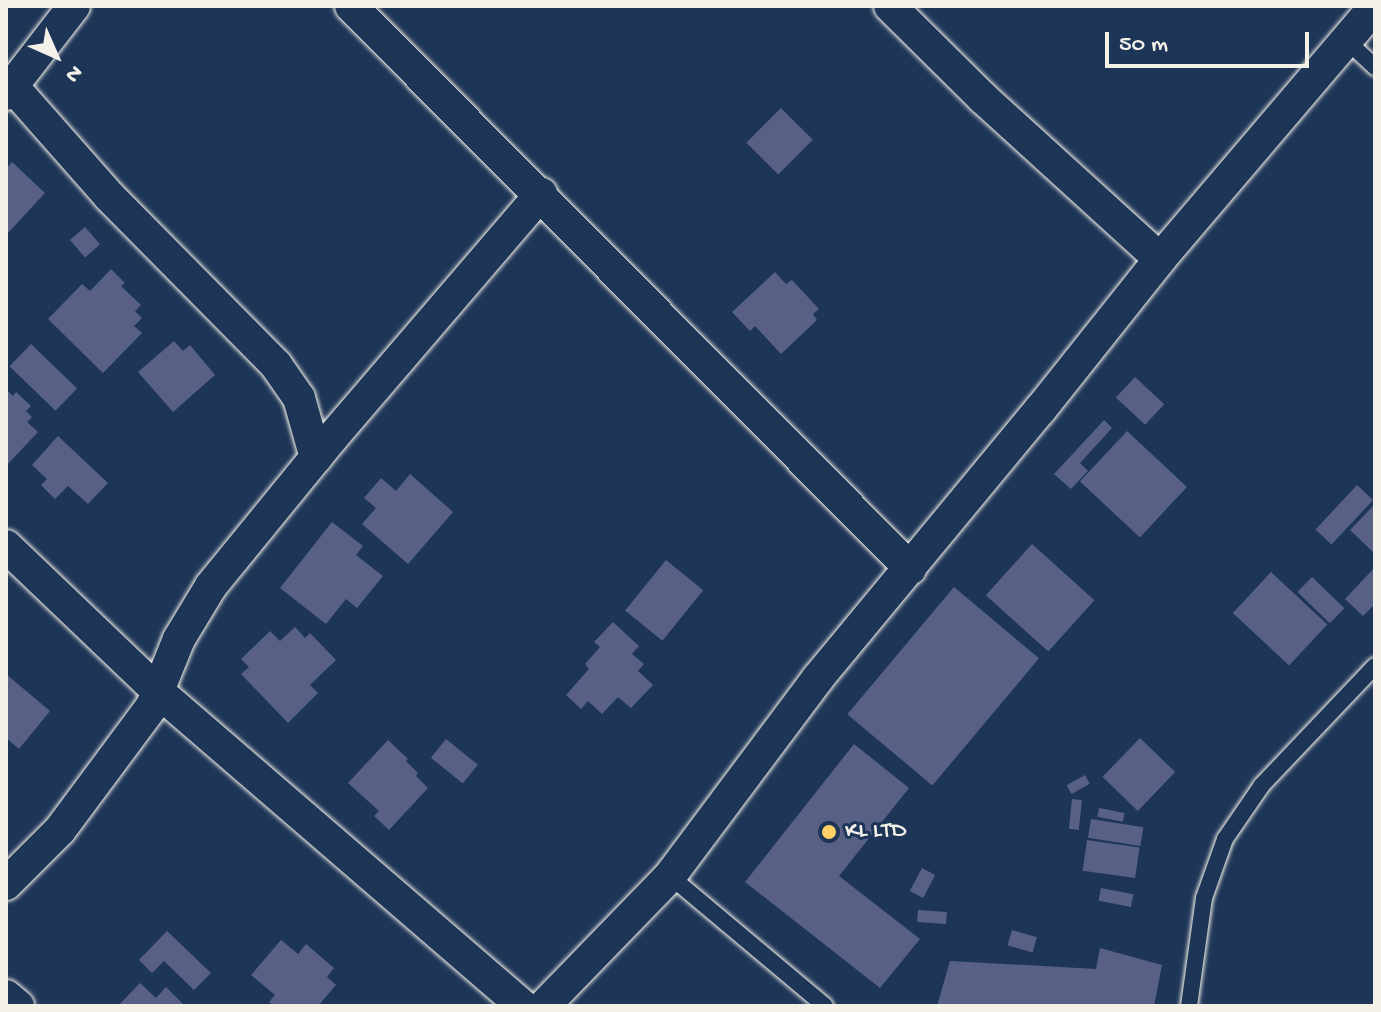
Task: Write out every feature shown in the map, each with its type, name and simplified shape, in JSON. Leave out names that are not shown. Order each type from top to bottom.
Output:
[{"type":"street","points":[[74,6],[10,90],[109,196],[276,365],[299,398],[316,458]]},
{"type":"street","points":[[351,6],[910,568]]},
{"type":"street","points":[[890,6],[983,98],[1160,259]]},
{"type":"street","points":[[544,1006],[670,876],[783,722],[1160,259],[1375,6]]},
{"type":"street","points":[[6,884],[69,820],[160,693],[179,639],[197,607],[316,458],[541,194]]},
{"type":"street","points":[[6,546],[160,693],[523,1006]]},
{"type":"street","points":[[6,996],[18,1006]]},
{"type":"lane","points":[[1346,40],[1375,67]]},
{"type":"lane","points":[[1189,1006],[1204,898],[1225,839],[1262,785],[1375,666]]},
{"type":"lane","points":[[670,876],[825,1006]]},
{"type":"building","points":[[781,108],[813,140],[778,174],[746,143]]},
{"type":"building","points":[[12,162],[45,193],[8,233],[6,169]]},
{"type":"building","points":[[85,227],[100,244],[85,257],[70,240]]},
{"type":"building","points":[[111,269],[125,283],[121,286],[141,305],[135,311],[142,318],[134,326],[142,333],[103,373],[48,319],[82,284],[90,291]]},
{"type":"building","points":[[775,272],[786,284],[792,280],[819,309],[813,314],[817,320],[781,354],[755,326],[750,331],[732,312]]},
{"type":"building","points":[[174,341],[183,351],[190,345],[215,375],[173,412],[138,372]]},
{"type":"building","points":[[31,344],[77,388],[56,411],[9,366]]},
{"type":"building","points":[[1135,377],[1164,404],[1145,425],[1116,397]]},
{"type":"building","points":[[6,389],[13,396],[16,392],[31,406],[26,411],[32,417],[27,422],[38,432],[6,466]]},
{"type":"building","points":[[1104,420],[1112,428],[1080,463],[1088,471],[1071,489],[1054,474]]},
{"type":"building","points":[[1127,431],[1187,487],[1140,537],[1080,481]]},
{"type":"building","points":[[58,436],[108,483],[88,504],[68,486],[55,499],[41,485],[47,479],[32,465]]},
{"type":"building","points":[[410,474],[453,512],[408,564],[362,524],[376,508],[364,498],[381,478],[396,491]]},
{"type":"building","points":[[1357,485],[1373,500],[1331,545],[1315,530]]},
{"type":"building","points":[[1375,504],[1375,554],[1350,530]]},
{"type":"building","points":[[332,522],[363,546],[356,555],[383,576],[357,608],[346,599],[326,624],[280,588]]},
{"type":"building","points":[[1032,544],[1094,600],[1048,651],[986,595]]},
{"type":"building","points":[[666,560],[703,590],[662,641],[625,611]]},
{"type":"building","points":[[1375,567],[1375,604],[1363,616],[1345,599]]},
{"type":"building","points":[[1271,572],[1327,625],[1289,665],[1233,613]]},
{"type":"building","points":[[1312,577],[1344,608],[1330,623],[1297,592]]},
{"type":"building","name":"KL LTD","points":[[954,587],[1039,658],[932,786],[847,714]]},
{"type":"building","points":[[613,622],[639,646],[632,654],[644,664],[638,671],[653,685],[631,708],[618,697],[602,714],[588,701],[581,709],[566,695],[589,669],[585,664],[600,647],[594,642]]},
{"type":"building","points":[[295,627],[305,638],[310,633],[336,660],[310,685],[318,693],[288,723],[241,674],[249,667],[241,659],[270,631],[280,641]]},
{"type":"building","points":[[6,674],[50,711],[19,749],[6,738]]},
{"type":"building","points":[[1140,738],[1175,772],[1138,811],[1102,777]]},
{"type":"building","points":[[446,739],[478,765],[463,783],[431,758]]},
{"type":"building","points":[[388,740],[408,759],[406,761],[418,773],[416,776],[428,788],[389,830],[374,816],[379,811],[348,783]]},
{"type":"building","name":"KL LTD","points":[[854,744],[909,788],[839,876],[920,939],[880,988],[745,882]]},
{"type":"building","points":[[1085,775],[1090,784],[1071,794],[1067,785]]},
{"type":"building","points":[[1072,799],[1082,800],[1079,830],[1069,829]]},
{"type":"building","points":[[1099,808],[1125,813],[1123,822],[1097,817]]},
{"type":"building","points":[[1091,819],[1143,827],[1140,846],[1088,838]]},
{"type":"building","points":[[1087,840],[1139,847],[1135,878],[1083,871]]},
{"type":"building","name":"KL LTD","points":[[922,868],[935,875],[923,898],[910,891]]},
{"type":"building","points":[[1101,888],[1133,894],[1131,907],[1099,901]]},
{"type":"building","name":"KL LTD","points":[[918,910],[947,912],[946,924],[917,922]]},
{"type":"building","points":[[1012,930],[1037,937],[1033,953],[1008,945]]},
{"type":"building","points":[[167,931],[211,973],[194,990],[164,961],[152,973],[139,960]]},
{"type":"building","points":[[281,940],[298,954],[306,944],[334,968],[327,977],[336,985],[318,1006],[274,1006],[269,1002],[275,995],[251,975]]},
{"type":"building","points":[[1100,948],[1162,965],[1154,1006],[937,1006],[950,961],[1096,969]]},
{"type":"building","points":[[140,983],[156,998],[166,987],[185,1006],[118,1006]]},
{"type":"place","name":"KL LTD","points":[[829,832]]}]
